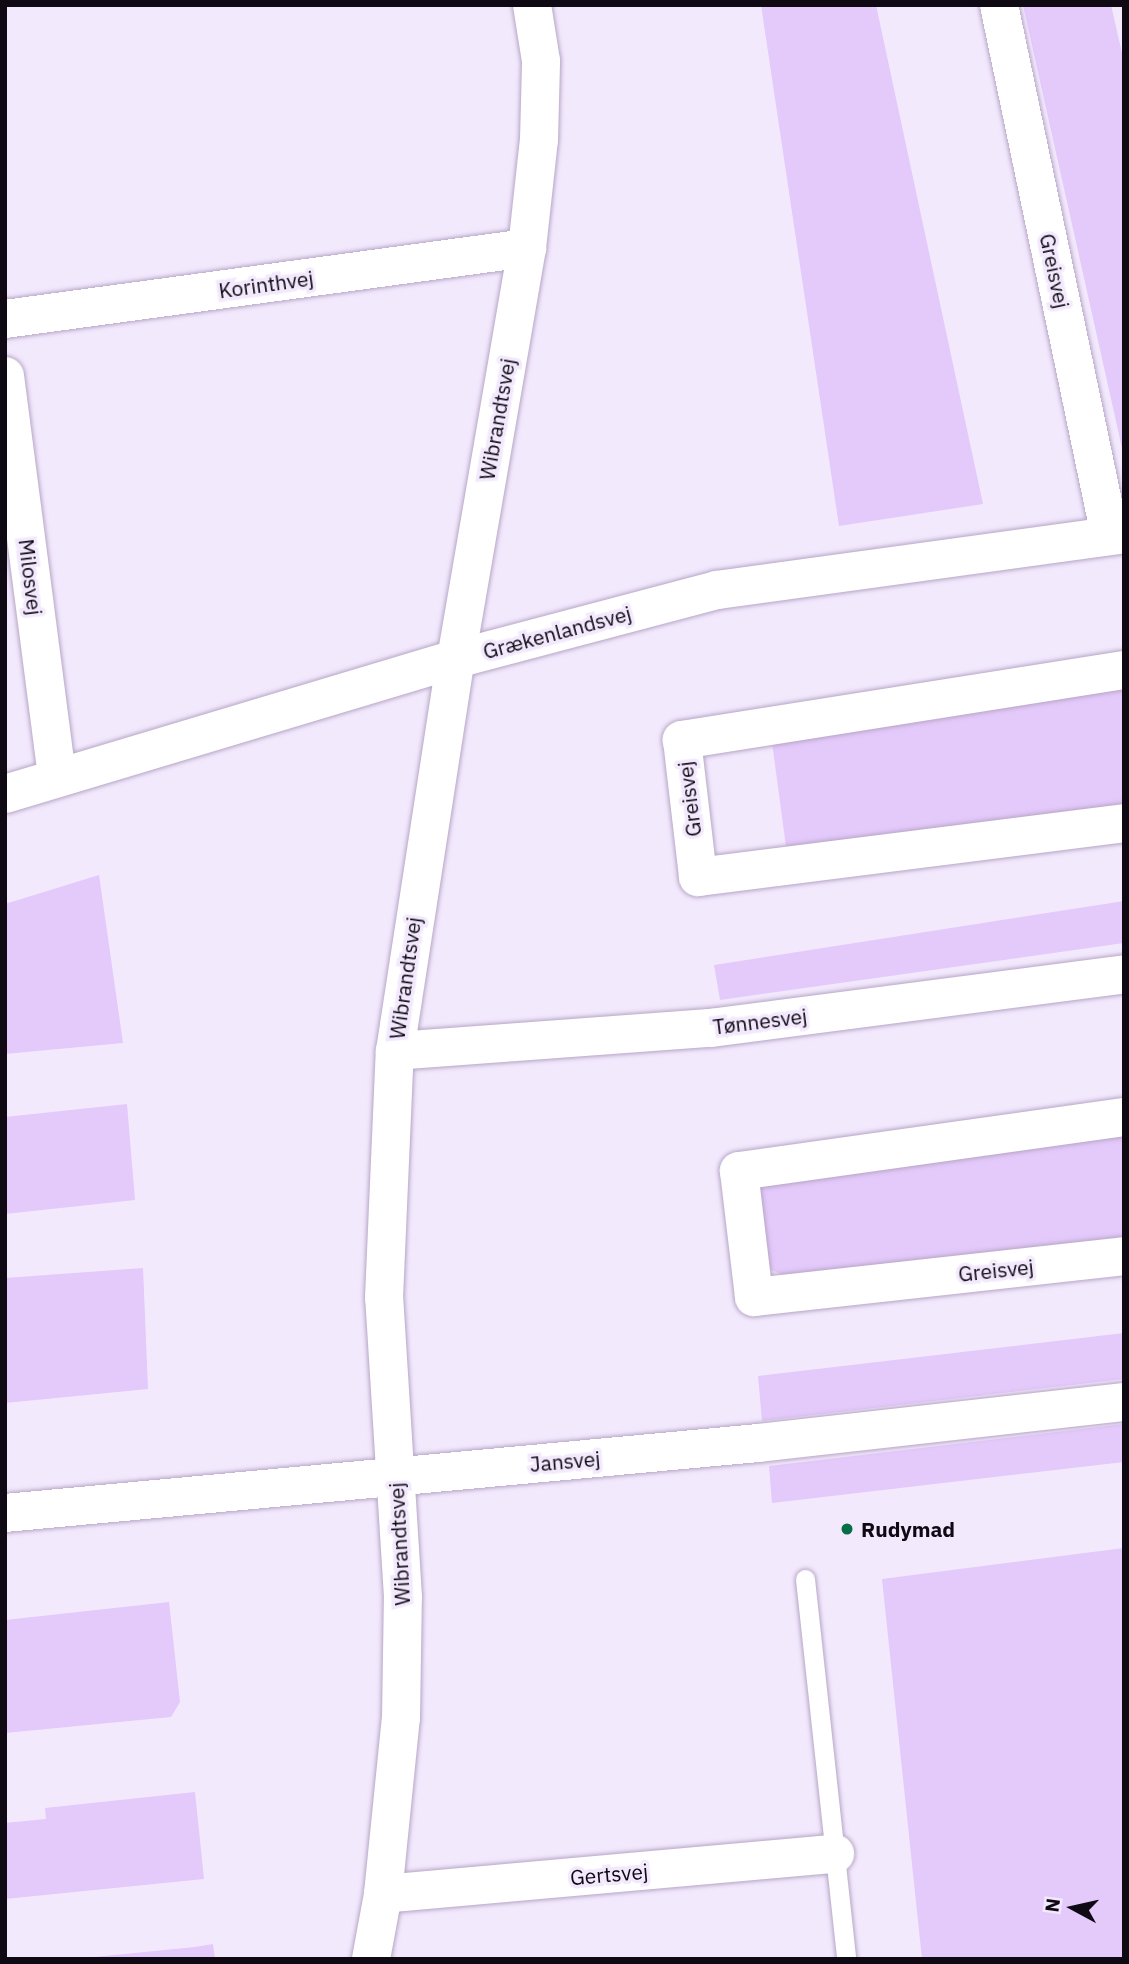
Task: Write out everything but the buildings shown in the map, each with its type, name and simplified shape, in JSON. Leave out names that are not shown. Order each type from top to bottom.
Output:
[{"type":"street","name":"Wibrandtsvej","points":[[371,1959],[383,1894],[401,1718],[402,1597],[384,1298],[395,1051],[456,659],[527,248],[540,87],[532,5]]},
{"type":"street","name":"Greisvej","points":[[999,5],[1117,535]]},
{"type":"street","name":"Korinthvej","points":[[5,320],[527,248]]},
{"type":"street","name":"Milosvej","points":[[5,376],[57,778]]},
{"type":"street","name":"Grækenlandsvej","points":[[5,794],[456,659],[717,590],[1117,535]]},
{"type":"street","name":"Greisvej","points":[[1124,670],[682,740],[698,877],[1124,823]]},
{"type":"street","name":"Tønnesvej","points":[[395,1051],[711,1028],[1124,974]]},
{"type":"street","name":"Greisvej","points":[[1124,1117],[739,1171],[754,1297],[1124,1256]]},
{"type":"street","name":"Jansvej","points":[[5,1513],[395,1477],[1124,1402]]},
{"type":"street","name":"Gertsvej","points":[[383,1894],[835,1854]]},
{"type":"lane","points":[[805,1579],[846,1959]]},
{"type":"shaded area","points":[[761,5],[876,5],[983,504],[839,526]]},
{"type":"shaded area","points":[[1023,5],[1111,5],[1124,62],[1124,457]]},
{"type":"shaded area","points":[[1124,687],[1124,804],[787,854],[771,735]]},
{"type":"shaded area","points":[[99,875],[123,1043],[5,1054],[5,904]]},
{"type":"shaded area","points":[[1124,901],[1124,943],[720,1000],[714,965]]},
{"type":"shaded area","points":[[127,1104],[135,1200],[5,1214],[5,1117]]},
{"type":"shaded area","points":[[1124,1125],[1124,1237],[783,1275],[767,1268],[760,1183]]},
{"type":"shaded area","points":[[143,1268],[148,1389],[5,1403],[5,1278]]},
{"type":"shaded area","points":[[1124,1333],[1124,1379],[762,1421],[758,1376]]},
{"type":"shaded area","points":[[1124,1424],[1124,1462],[772,1503],[769,1466]]},
{"type":"shaded area","points":[[1124,1548],[1124,1959],[922,1959],[882,1579]]},
{"type":"shaded area","points":[[169,1602],[180,1702],[171,1717],[5,1733],[5,1620]]},
{"type":"shaded area","points":[[195,1792],[204,1879],[5,1899],[5,1823],[46,1819],[45,1808]]},
{"type":"shaded area","points":[[213,1944],[215,1959],[74,1959],[195,1947]]},
{"type":"place","name":"Rudymad","points":[[847,1529]]}]
